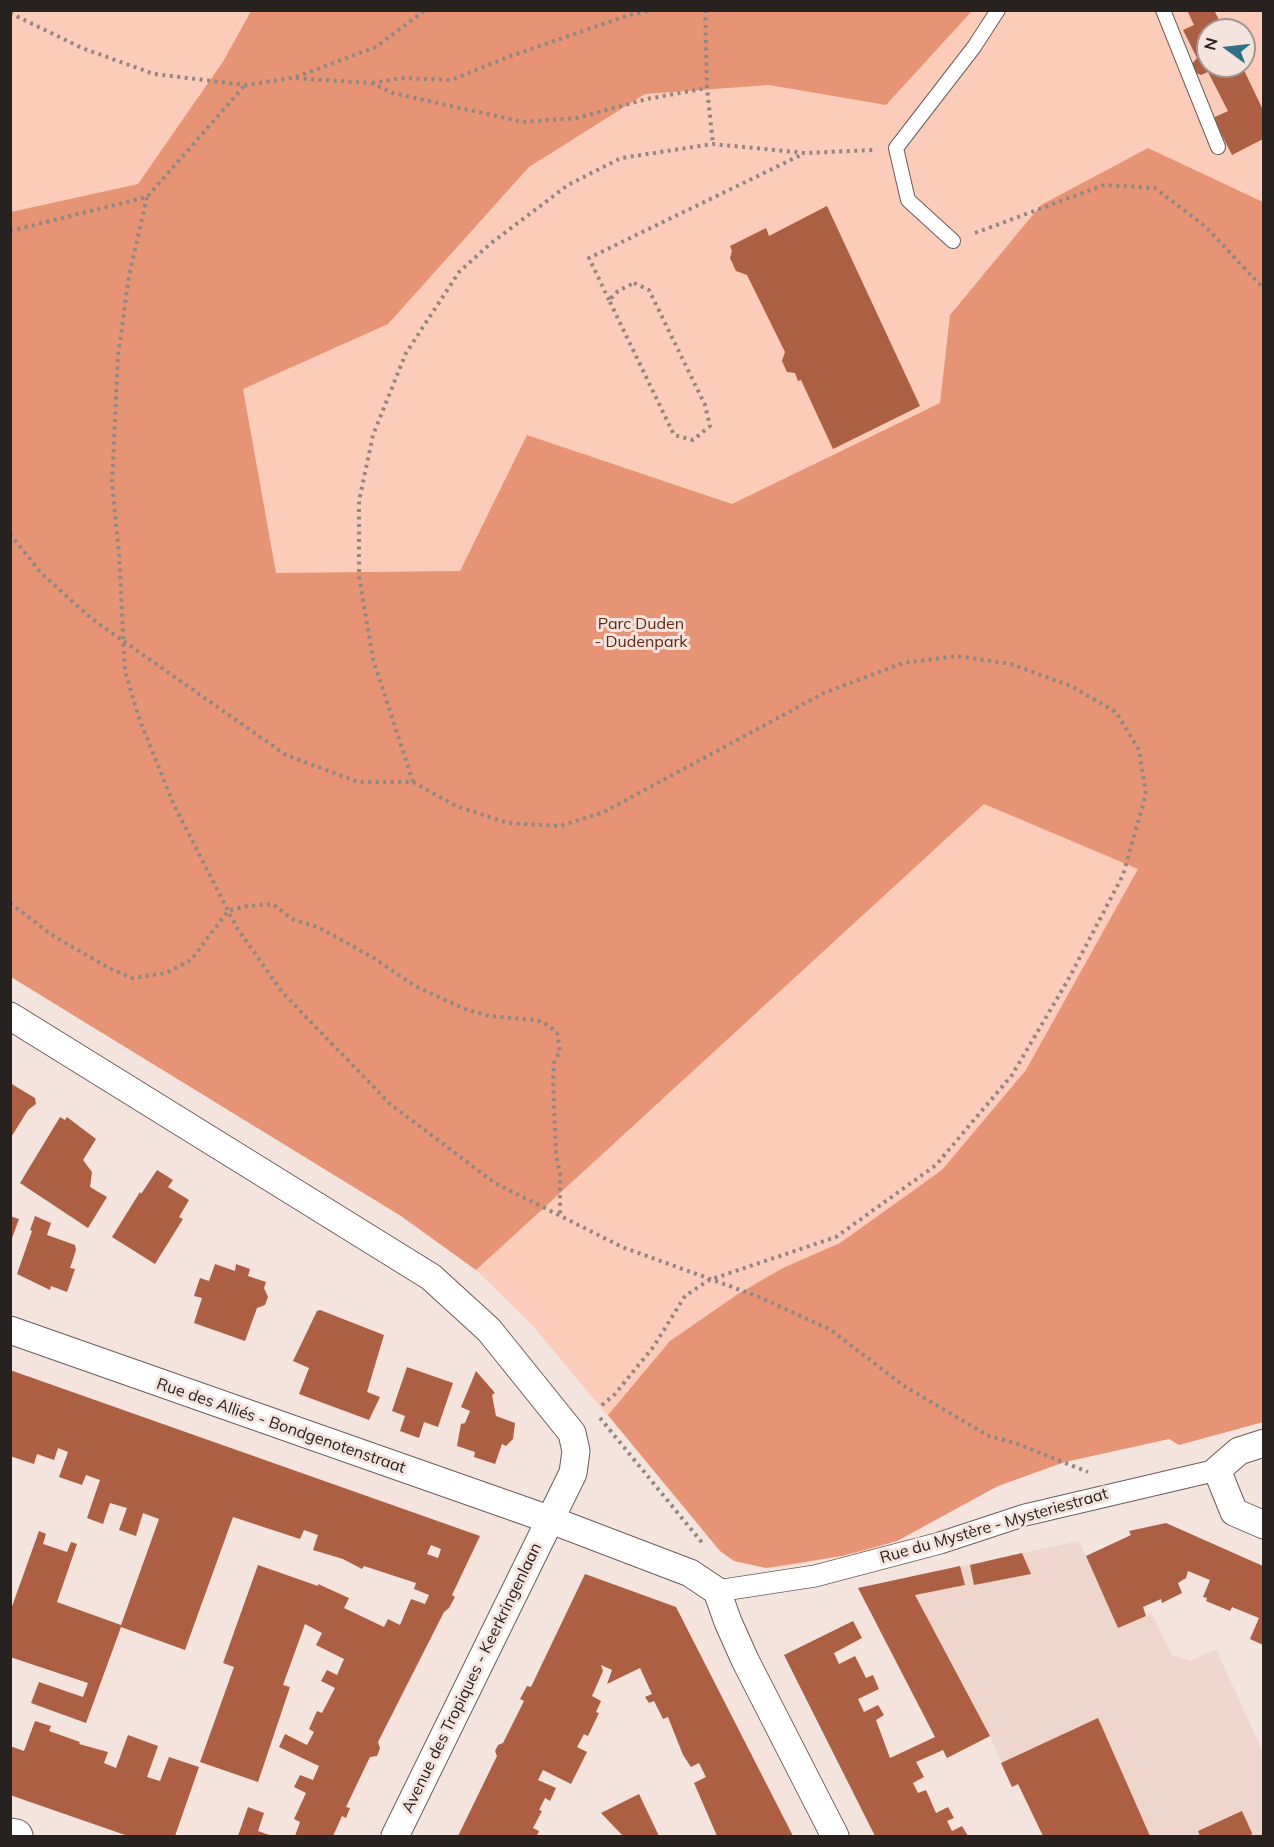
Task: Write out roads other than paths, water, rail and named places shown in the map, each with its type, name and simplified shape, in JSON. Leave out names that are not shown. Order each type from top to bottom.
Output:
[{"type":"street","name":"Avenue des Tropiques - Keerkringenlaan","points":[[10,1017],[431,1277],[489,1330],[572,1434],[576,1451],[573,1473],[394,1836]]},
{"type":"street","name":"Rue des Alliés - Bondgenotenstraat","points":[[10,1330],[551,1520],[690,1573],[717,1591]]},
{"type":"street","name":"Rue du Mystère - Mysteriestraat","points":[[717,1591],[815,1576],[940,1543],[1025,1515],[1115,1492],[1217,1470],[1239,1451],[1263,1443]]},
{"type":"street","points":[[1217,1470],[1234,1512],[1263,1525]]},
{"type":"street","points":[[717,1591],[728,1622],[746,1660],[835,1836]]},
{"type":"street","points":[[10,1835],[16,1836]]},
{"type":"lane","points":[[953,241],[908,200],[896,148],[974,47],[998,10]]},
{"type":"lane","points":[[1163,10],[1218,147]]},
{"type":"park label","name":"Parc Duden - Dudenpark","points":[[641,633]]}]
